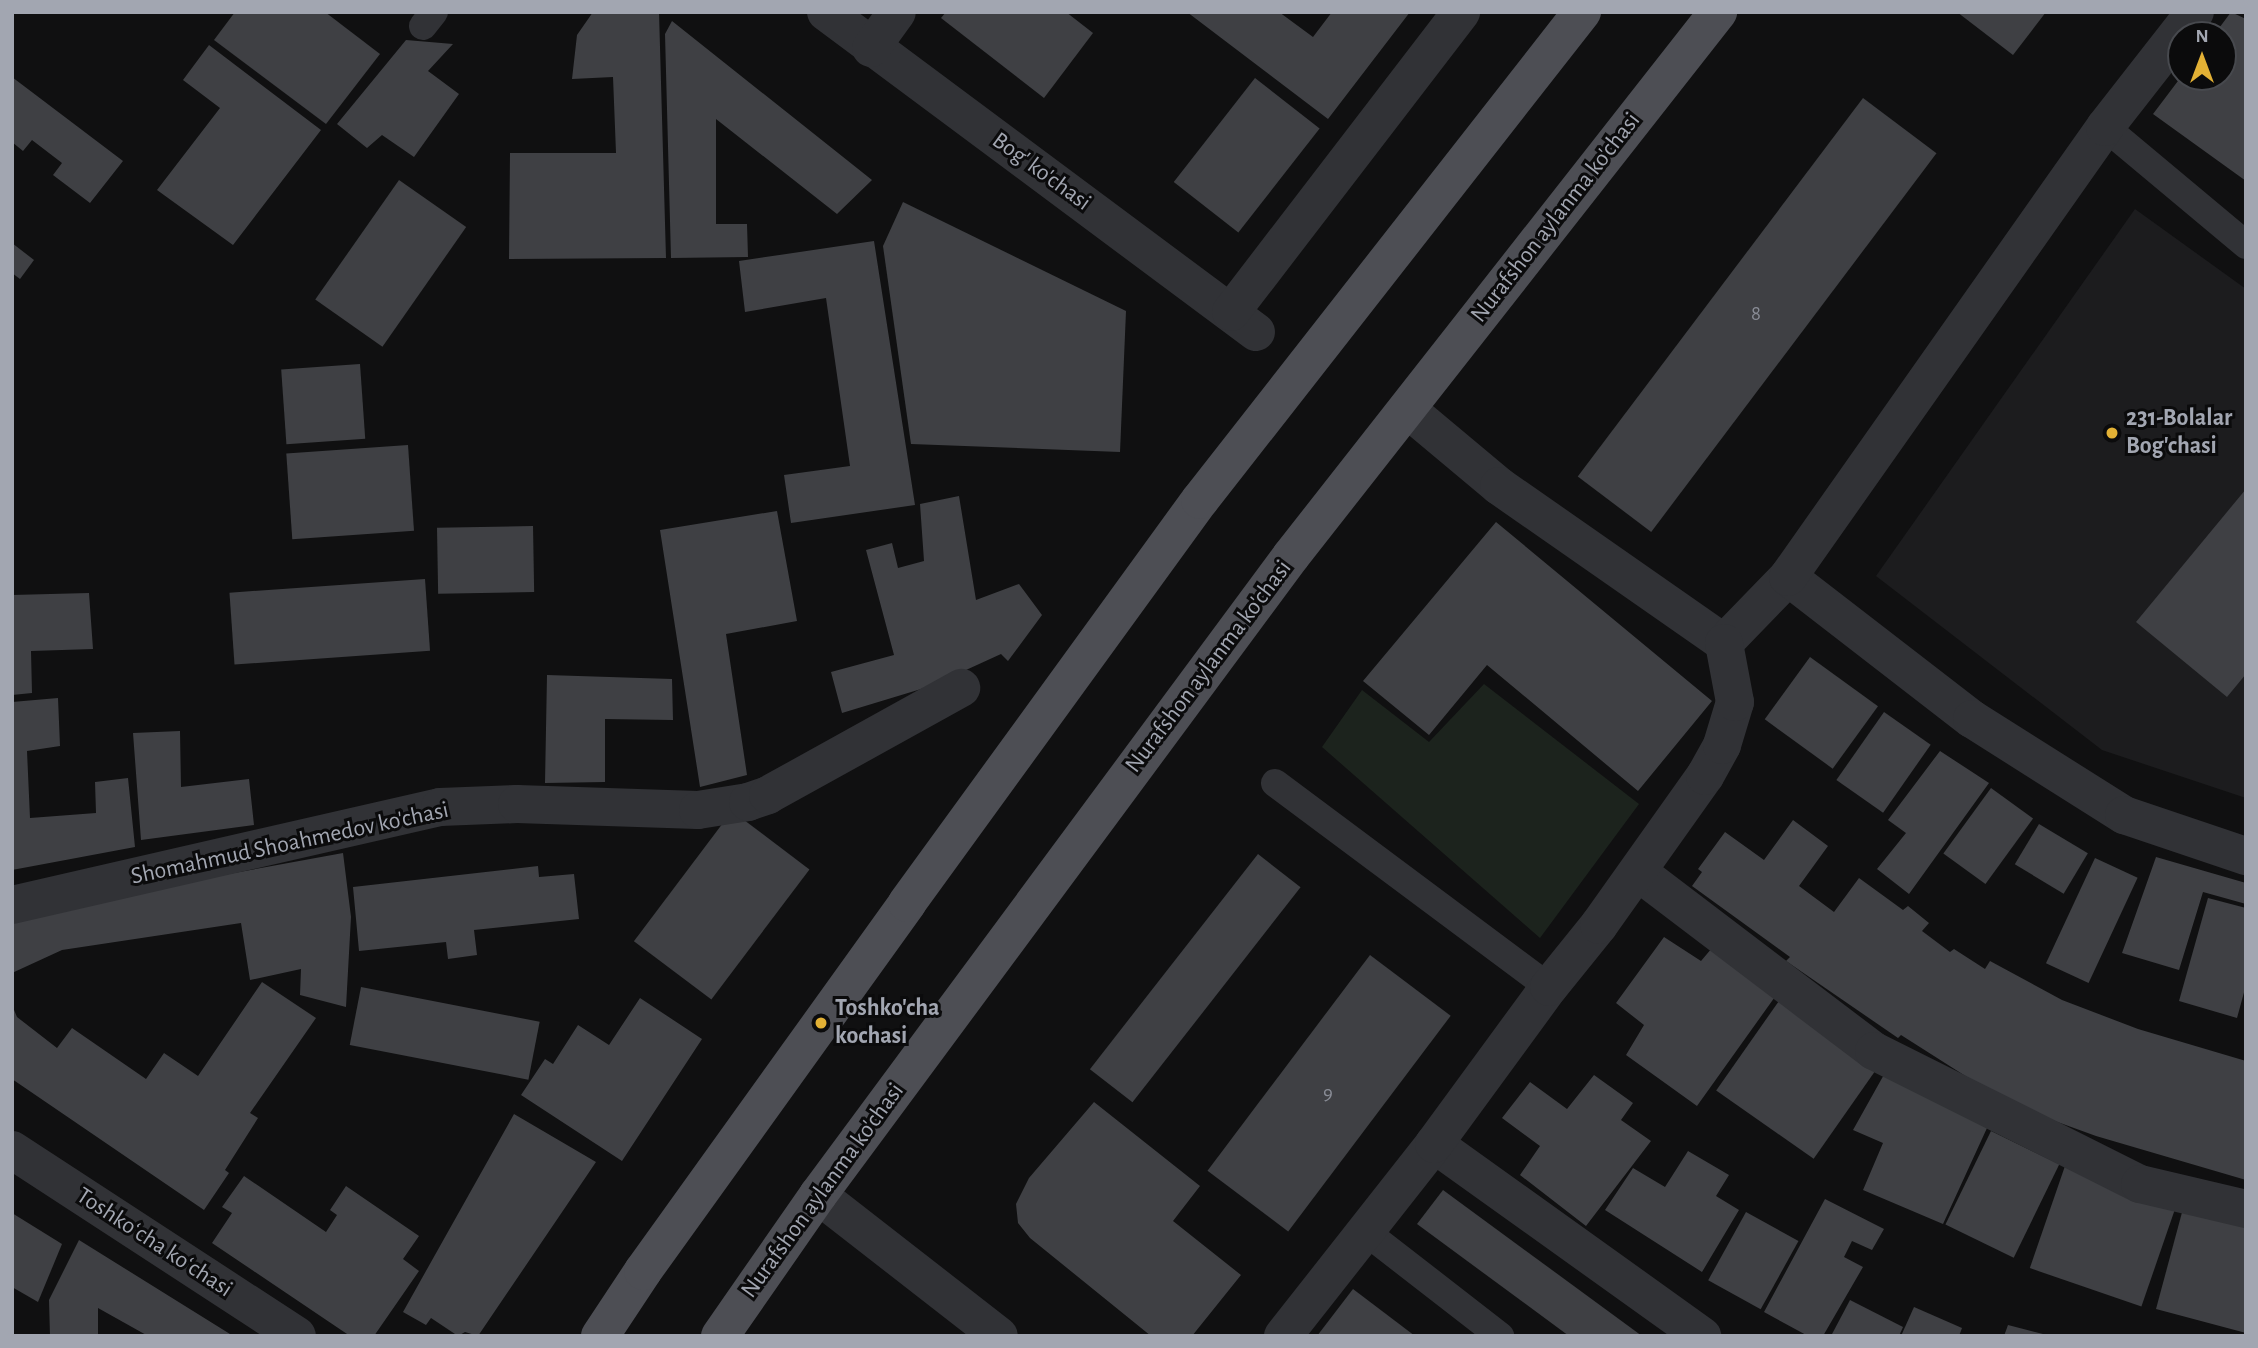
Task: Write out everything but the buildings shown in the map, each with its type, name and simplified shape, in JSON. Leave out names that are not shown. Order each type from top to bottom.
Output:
[{"type":"main road","points":[[600,1336],[643,1271],[907,903],[1200,500],[1583,12]]},
{"type":"main road","name":"Nurafshon aylanma ko'chasi","points":[[720,1336],[818,1195],[1291,556],[1718,12]]},
{"type":"street","name":"Bog' ko'chasi","points":[[826,12],[1243,322],[1461,12]]},
{"type":"street","points":[[871,48],[897,12]]},
{"type":"street","points":[[1724,643],[1788,577],[2105,127],[2195,12]]},
{"type":"street","points":[[1283,1336],[1434,1144],[1549,987],[1638,872],[1705,776],[1722,745],[1735,702],[1724,643],[1499,486],[1407,409]]},
{"type":"street","points":[[1788,577],[1972,719],[2124,815],[2246,856]]},
{"type":"street","name":"Shomahmud Shoahmedov ko'chasi","points":[[12,905],[440,807],[517,804],[698,810],[748,802],[768,795],[961,688]]},
{"type":"street","points":[[1638,872],[1874,1051],[2140,1184],[2246,1209]]},
{"type":"street","points":[[1434,1144],[1702,1336]]},
{"type":"street","name":"Toshkoʻcha koʻchasi","points":[[12,1150],[297,1336]]},
{"type":"street","points":[[818,1195],[999,1336]]},
{"type":"lane","points":[[2105,127],[2246,245]]},
{"type":"lane","points":[[1275,783],[1549,987]]},
{"type":"lane","points":[[1366,1232],[1500,1336]]},
{"type":"shaded area","name":"231-Bolalar Bog'chasi","points":[[2135,209],[2246,289],[2246,798],[2102,750],[1876,576]]},
{"type":"shaded area","points":[[1484,684],[1639,804],[1540,938],[1322,747],[1362,690],[1429,742]]},
{"type":"place","name":"231-Bolalar Bog'chasi","points":[[2112,433]]},
{"type":"place","name":"Toshko'cha kochasi","points":[[821,1023]]}]
